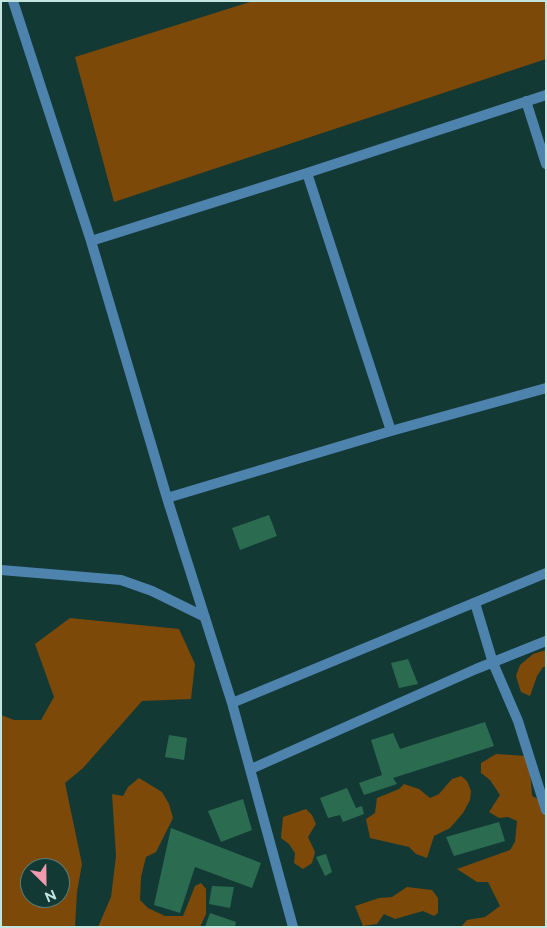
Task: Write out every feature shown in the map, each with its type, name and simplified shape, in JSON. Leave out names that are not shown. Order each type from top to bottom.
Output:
[{"type":"street","points":[[13,1],[91,241],[167,498],[232,703],[293,927]]},
{"type":"street","points":[[91,241],[308,173],[546,95]]},
{"type":"street","points":[[526,101],[546,164]]},
{"type":"street","points":[[308,173],[391,431]]},
{"type":"street","points":[[167,498],[391,431],[546,388]]},
{"type":"street","points":[[1,570],[121,580],[152,591],[205,617]]},
{"type":"street","points":[[232,703],[546,573]]},
{"type":"street","points":[[475,603],[493,663],[518,720],[546,810]]},
{"type":"street","points":[[251,769],[546,641]]},
{"type":"shaded area","points":[[253,1],[546,1],[546,59],[114,202],[75,57]]},
{"type":"shaded area","points":[[70,618],[179,629],[195,664],[191,699],[142,701],[83,768],[65,783],[82,864],[77,892],[75,927],[1,927],[1,715],[14,720],[41,720],[54,697],[35,644]]},
{"type":"shaded area","points":[[546,650],[546,667],[543,667],[537,676],[530,696],[521,692],[516,676],[520,665],[533,654]]},
{"type":"shaded area","points":[[496,754],[527,756],[532,796],[542,801],[546,809],[546,927],[461,927],[467,920],[485,917],[500,906],[488,882],[477,882],[457,869],[510,850],[515,842],[517,821],[508,817],[499,818],[489,812],[500,795],[490,780],[481,773],[481,763]]},
{"type":"shaded area","points":[[461,776],[467,781],[471,791],[470,800],[463,813],[450,828],[434,836],[427,858],[416,854],[409,847],[370,838],[366,819],[375,813],[377,798],[399,789],[404,784],[419,789],[430,798],[439,794],[452,779]]},
{"type":"shaded area","points":[[139,778],[162,792],[169,804],[173,818],[156,852],[146,857],[141,877],[140,900],[148,908],[165,916],[183,916],[195,886],[201,883],[206,889],[206,914],[200,927],[98,927],[111,897],[116,856],[112,794],[123,796],[128,787]]},
{"type":"shaded area","points":[[306,809],[312,815],[316,824],[308,837],[315,852],[312,863],[303,869],[294,863],[295,853],[289,844],[281,838],[283,817]]},
{"type":"shaded area","points":[[407,887],[432,890],[438,898],[438,913],[434,916],[423,911],[395,919],[384,914],[377,924],[363,926],[355,906],[379,898],[392,897]]},
{"type":"building","points":[[269,515],[277,536],[240,550],[232,528]]},
{"type":"building","points":[[408,659],[418,684],[399,688],[391,663]]},
{"type":"building","points":[[485,722],[494,746],[393,778],[397,784],[364,795],[359,783],[382,775],[371,740],[393,733],[400,749]]},
{"type":"building","points":[[169,735],[187,738],[184,760],[165,757]]},
{"type":"building","points":[[347,788],[356,808],[362,806],[364,814],[343,822],[340,815],[328,818],[320,798]]},
{"type":"building","points":[[243,799],[252,830],[221,842],[208,811]]},
{"type":"building","points":[[499,822],[505,841],[454,856],[446,837]]},
{"type":"building","points":[[171,828],[261,863],[252,888],[195,867],[180,913],[154,905]]},
{"type":"building","points":[[326,854],[332,872],[325,876],[316,857]]},
{"type":"building","points":[[212,886],[234,887],[230,908],[209,904]]},
{"type":"building","points":[[210,913],[236,922],[235,927],[205,927]]}]
